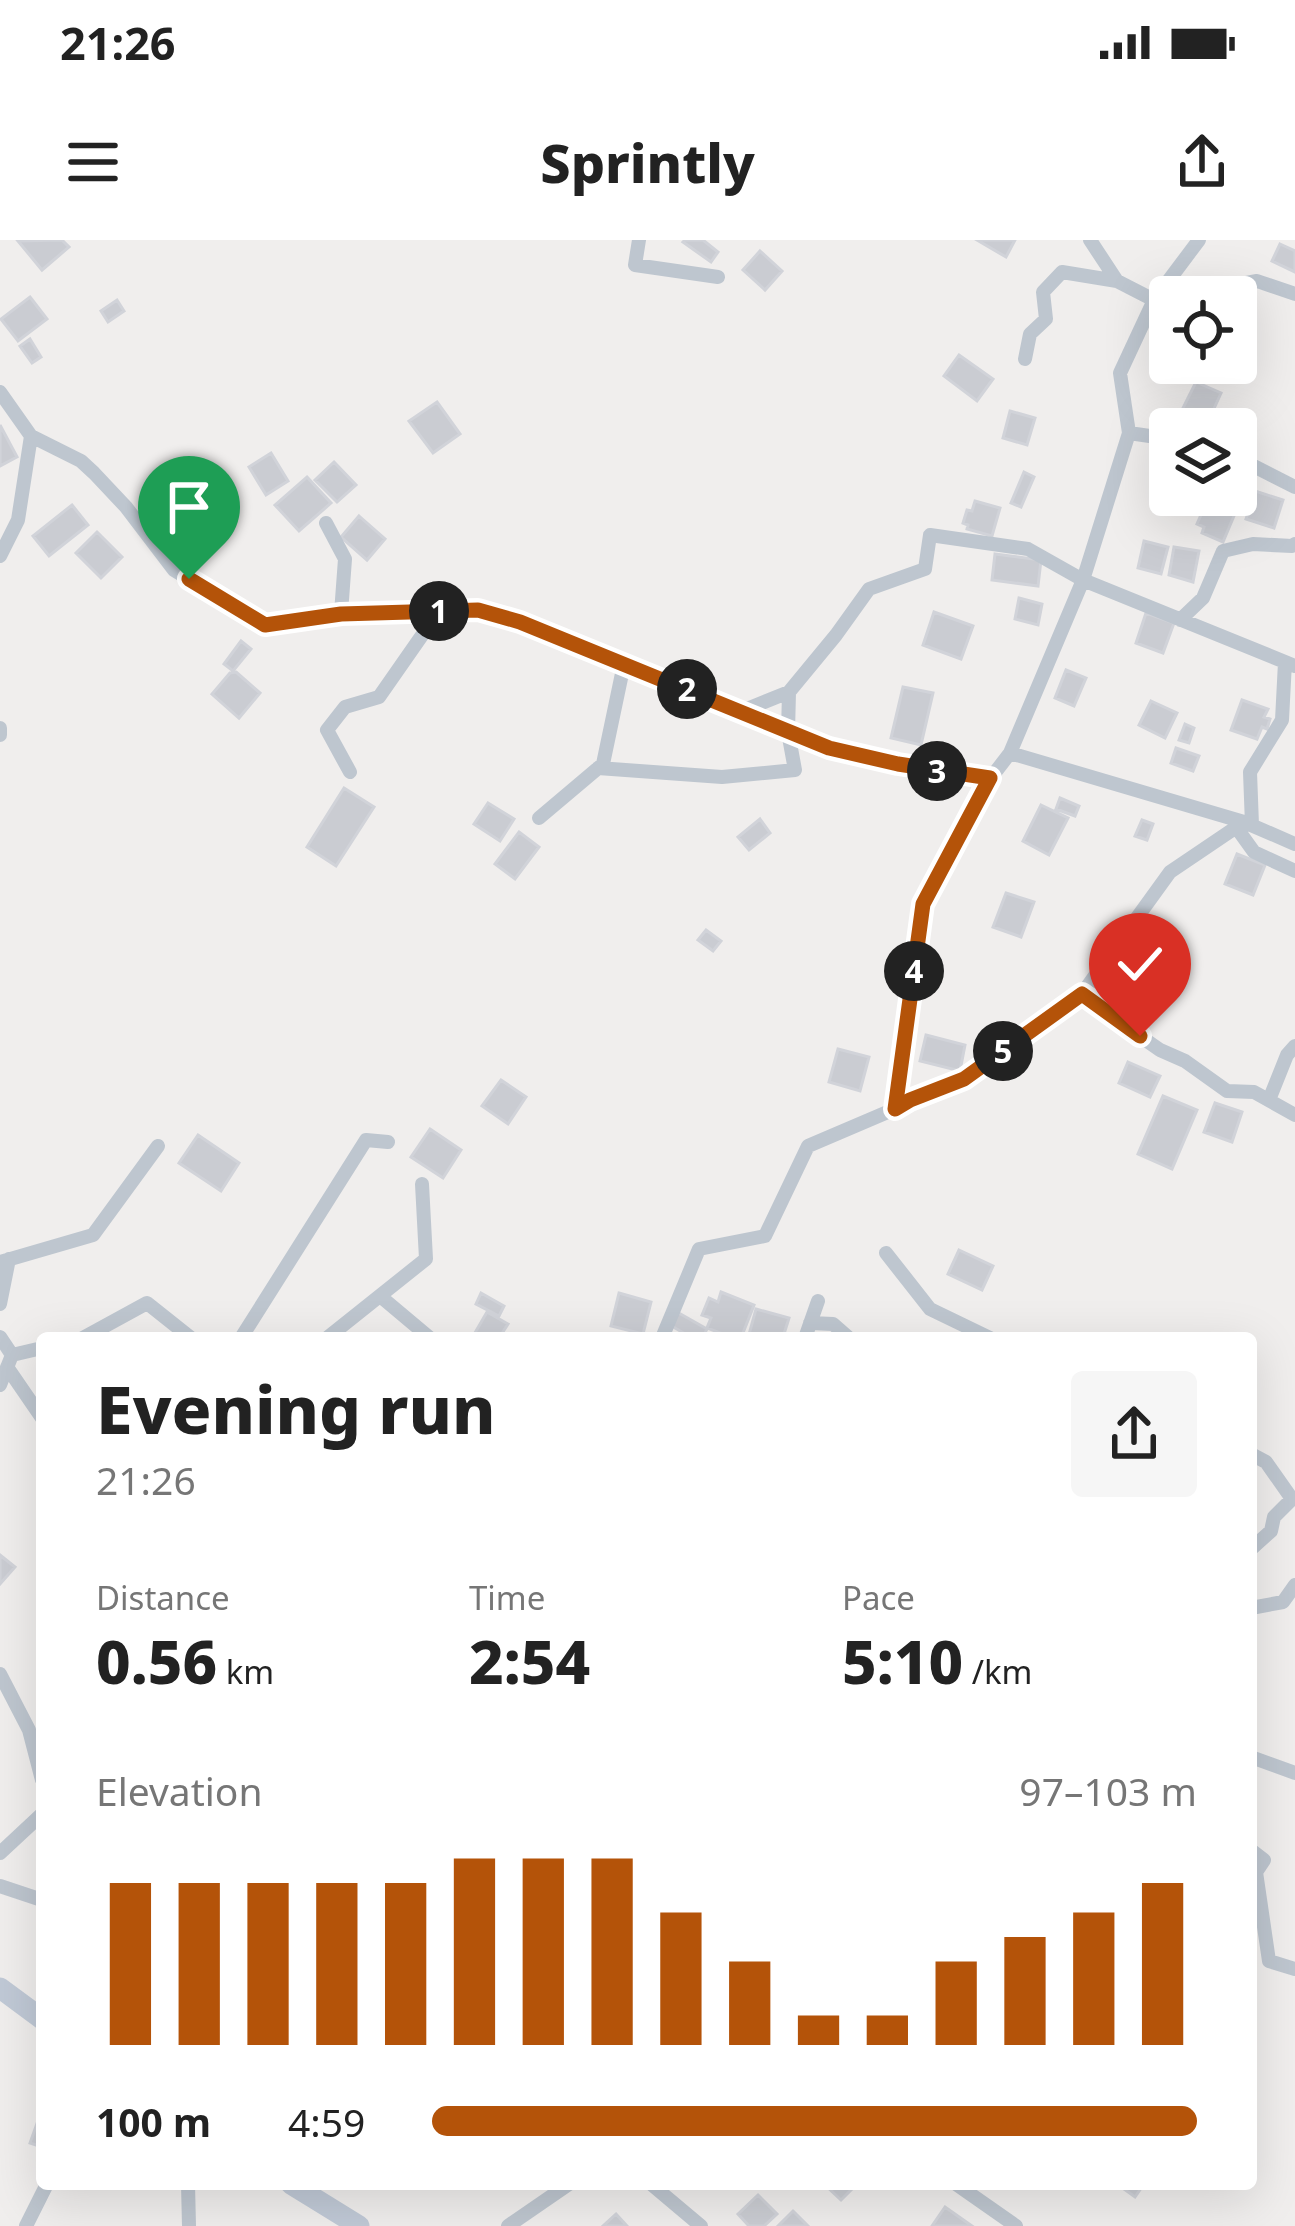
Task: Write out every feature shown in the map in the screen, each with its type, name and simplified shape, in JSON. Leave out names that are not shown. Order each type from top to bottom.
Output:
[{"type":"street","points":[[639,240],[635,265],[718,277]]},
{"type":"street","points":[[1090,240],[1117,281]]},
{"type":"street","points":[[1178,276],[1199,240]]},
{"type":"street","points":[[1024,359],[1030,334],[1046,319],[1043,292],[1062,272],[1117,281],[1149,292]]},
{"type":"street","points":[[1257,281],[1295,294]]},
{"type":"street","points":[[895,1109],[923,904],[990,778],[1010,753],[1083,580],[1129,433],[1120,373],[1149,325]]},
{"type":"street","points":[[0,392],[31,436],[81,461],[94,473],[174,570],[265,625],[341,614],[478,610],[520,622],[829,748],[990,778]]},
{"type":"street","points":[[1129,433],[1149,436]]},
{"type":"street","points":[[0,556],[18,520],[31,436]]},
{"type":"street","points":[[1257,468],[1295,487]]},
{"type":"street","points":[[326,524],[345,559],[341,614]]},
{"type":"street","points":[[742,711],[789,692],[869,589],[925,569],[930,535],[1028,549],[1083,580],[1290,664],[1282,720],[1250,772],[1244,825],[1254,852],[1295,871]]},
{"type":"street","points":[[1180,620],[1203,598],[1223,550],[1295,544]]},
{"type":"street","points":[[350,772],[327,730],[345,707],[379,697],[439,611]]},
{"type":"street","points":[[539,818],[602,764],[624,664]]},
{"type":"street","points":[[598,768],[722,777],[795,770],[788,732],[789,692]]},
{"type":"street","points":[[1010,753],[1295,844]]},
{"type":"street","points":[[664,1332],[699,1249],[765,1236],[808,1146],[964,1079],[1082,994],[1170,872],[1244,825]]},
{"type":"street","points":[[1082,994],[1160,1051],[1185,1061],[1227,1091],[1254,1092],[1295,1115]]},
{"type":"street","points":[[1269,1100],[1295,1046]]},
{"type":"street","points":[[245,1332],[366,1140],[388,1142]]},
{"type":"street","points":[[0,1304],[5,1260],[93,1235],[158,1146]]},
{"type":"street","points":[[335,1332],[426,1259],[422,1184]]},
{"type":"street","points":[[886,1253],[930,1309],[978,1332]]},
{"type":"street","points":[[380,1296],[423,1332]]},
{"type":"street","points":[[807,1330],[818,1301]]},
{"type":"street","points":[[94,1332],[146,1303],[183,1332]]},
{"type":"street","points":[[807,1330],[833,1324],[842,1332]]},
{"type":"street","points":[[0,1337],[36,1407]]},
{"type":"street","points":[[0,1384],[10,1361],[36,1350]]},
{"type":"street","points":[[1257,1457],[1266,1462],[1292,1499],[1257,1544]]},
{"type":"street","points":[[1257,1608],[1283,1602],[1295,1586]]},
{"type":"street","points":[[0,1675],[29,1730],[36,1757]]},
{"type":"street","points":[[1257,1759],[1295,1773]]},
{"type":"street","points":[[0,1853],[36,1820]]},
{"type":"street","points":[[1257,1879],[1269,1961],[1295,1969]]},
{"type":"street","points":[[0,1886],[36,1898]]},
{"type":"street","points":[[0,1988],[36,2015]]},
{"type":"street","points":[[26,2226],[44,2190]]},
{"type":"street","points":[[188,2190],[189,2226]]},
{"type":"street","points":[[301,2190],[359,2226]]},
{"type":"street","points":[[508,2226],[560,2190]]},
{"type":"street","points":[[658,2190],[701,2226]]},
{"type":"street","points":[[965,2190],[1016,2226]]},
{"type":"building","points":[[62,240],[69,247],[42,270],[18,241]]},
{"type":"building","points":[[685,240],[703,240],[718,252],[711,262]]},
{"type":"building","points":[[977,240],[1015,240],[1006,257]]},
{"type":"building","points":[[1280,244],[1295,251],[1295,272],[1272,261]]},
{"type":"building","points":[[760,251],[782,271],[765,290],[743,270]]},
{"type":"building","points":[[30,297],[47,319],[18,341],[1,319]]},
{"type":"building","points":[[117,300],[124,311],[108,322],[101,311]]},
{"type":"building","points":[[30,339],[41,357],[32,363],[20,346]]},
{"type":"building","points":[[959,355],[993,379],[977,401],[944,376]]},
{"type":"building","points":[[1195,384],[1221,393],[1214,408],[1183,408]]},
{"type":"building","points":[[437,402],[460,434],[433,453],[409,421]]},
{"type":"building","points":[[1010,411],[1035,418],[1027,445],[1003,438]]},
{"type":"building","points":[[0,425],[17,457],[0,466]]},
{"type":"building","points":[[271,453],[288,481],[266,495],[249,467]]},
{"type":"building","points":[[334,462],[356,485],[337,502],[315,480]]},
{"type":"building","points":[[1024,472],[1034,477],[1021,507],[1011,503]]},
{"type":"building","points":[[307,477],[331,503],[299,531],[275,505]]},
{"type":"building","points":[[1257,492],[1283,500],[1274,528],[1246,519],[1257,516]]},
{"type":"building","points":[[975,501],[1000,508],[992,536],[967,529],[963,523]]},
{"type":"building","points":[[72,505],[88,525],[49,556],[33,536]]},
{"type":"building","points":[[359,516],[385,539],[367,560],[341,537]]},
{"type":"building","points":[[1201,516],[1234,516],[1223,542],[1202,533],[1204,527],[1197,524]]},
{"type":"building","points":[[97,532],[122,557],[101,578],[76,553]]},
{"type":"building","points":[[1144,541],[1168,547],[1161,574],[1138,568]]},
{"type":"building","points":[[1174,547],[1199,551],[1193,582],[1169,575]]},
{"type":"building","points":[[995,554],[1041,560],[1038,586],[992,580]]},
{"type":"building","points":[[1019,598],[1042,604],[1038,625],[1015,619]]},
{"type":"building","points":[[934,612],[973,626],[961,659],[923,645]]},
{"type":"building","points":[[1146,613],[1174,623],[1163,653],[1136,643]]},
{"type":"building","points":[[241,641],[251,649],[233,671],[224,664]]},
{"type":"building","points":[[1066,670],[1086,678],[1074,706],[1055,698]]},
{"type":"building","points":[[236,672],[260,693],[239,718],[212,694]]},
{"type":"building","points":[[903,687],[933,693],[921,745],[891,738]]},
{"type":"building","points":[[1242,700],[1268,709],[1267,729],[1262,727],[1257,739],[1231,730]]},
{"type":"building","points":[[1151,701],[1177,713],[1165,738],[1139,725]]},
{"type":"building","points":[[1185,724],[1194,728],[1189,743],[1179,740]]},
{"type":"building","points":[[1176,748],[1199,756],[1193,771],[1171,763]]},
{"type":"building","points":[[344,788],[374,807],[336,866],[307,847]]},
{"type":"building","points":[[1060,798],[1079,806],[1075,816],[1056,809]]},
{"type":"building","points":[[488,803],[514,819],[500,841],[474,824]]},
{"type":"building","points":[[1041,805],[1068,818],[1049,855],[1023,841]]},
{"type":"building","points":[[760,819],[770,833],[749,850],[738,837]]},
{"type":"building","points":[[1142,820],[1153,824],[1147,840],[1135,836]]},
{"type":"building","points":[[519,832],[539,847],[515,879],[495,864]]},
{"type":"building","points":[[1237,854],[1265,865],[1253,895],[1225,884]]},
{"type":"building","points":[[1006,893],[1034,902],[1021,937],[993,927]]},
{"type":"building","points":[[706,930],[721,941],[713,951],[698,940]]},
{"type":"building","points":[[926,1035],[965,1045],[960,1071],[920,1061]]},
{"type":"building","points":[[838,1049],[869,1057],[860,1091],[829,1082]]},
{"type":"building","points":[[1128,1062],[1160,1076],[1150,1097],[1119,1083]]},
{"type":"building","points":[[501,1080],[526,1097],[508,1124],[482,1106]]},
{"type":"building","points":[[1163,1096],[1197,1110],[1172,1169],[1138,1154]]},
{"type":"building","points":[[1215,1103],[1242,1112],[1232,1142],[1204,1132]]},
{"type":"building","points":[[430,1129],[461,1150],[443,1178],[411,1157]]},
{"type":"building","points":[[198,1135],[239,1163],[221,1191],[179,1163]]},
{"type":"building","points":[[959,1250],[993,1266],[982,1290],[948,1274]]},
{"type":"building","points":[[721,1292],[754,1305],[743,1332],[707,1328],[711,1318],[702,1315],[709,1298],[718,1302]]},
{"type":"building","points":[[481,1293],[504,1306],[499,1316],[476,1304]]},
{"type":"building","points":[[619,1293],[651,1302],[644,1332],[611,1326]]},
{"type":"building","points":[[756,1309],[789,1318],[785,1332],[750,1332]]},
{"type":"building","points":[[487,1312],[508,1324],[503,1332],[475,1332]]},
{"type":"building","points":[[677,1312],[707,1329],[682,1332],[670,1325]]},
{"type":"building","points":[[0,1555],[15,1567],[0,1584]]},
{"type":"building","points":[[830,2190],[851,2190],[841,2200]]},
{"type":"building","points":[[758,2195],[777,2214],[764,2226],[749,2226],[738,2214]]},
{"type":"building","points":[[945,2207],[972,2226],[932,2226]]},
{"type":"building","points":[[793,2211],[808,2226],[778,2226]]},
{"type":"building","points":[[616,2214],[627,2226],[603,2226]]},
{"type":"route","points":[[189,579],[265,625],[341,614],[478,610],[520,622],[829,748],[990,778],[923,904],[895,1109],[964,1079],[1082,994],[1140,1036]]}]
